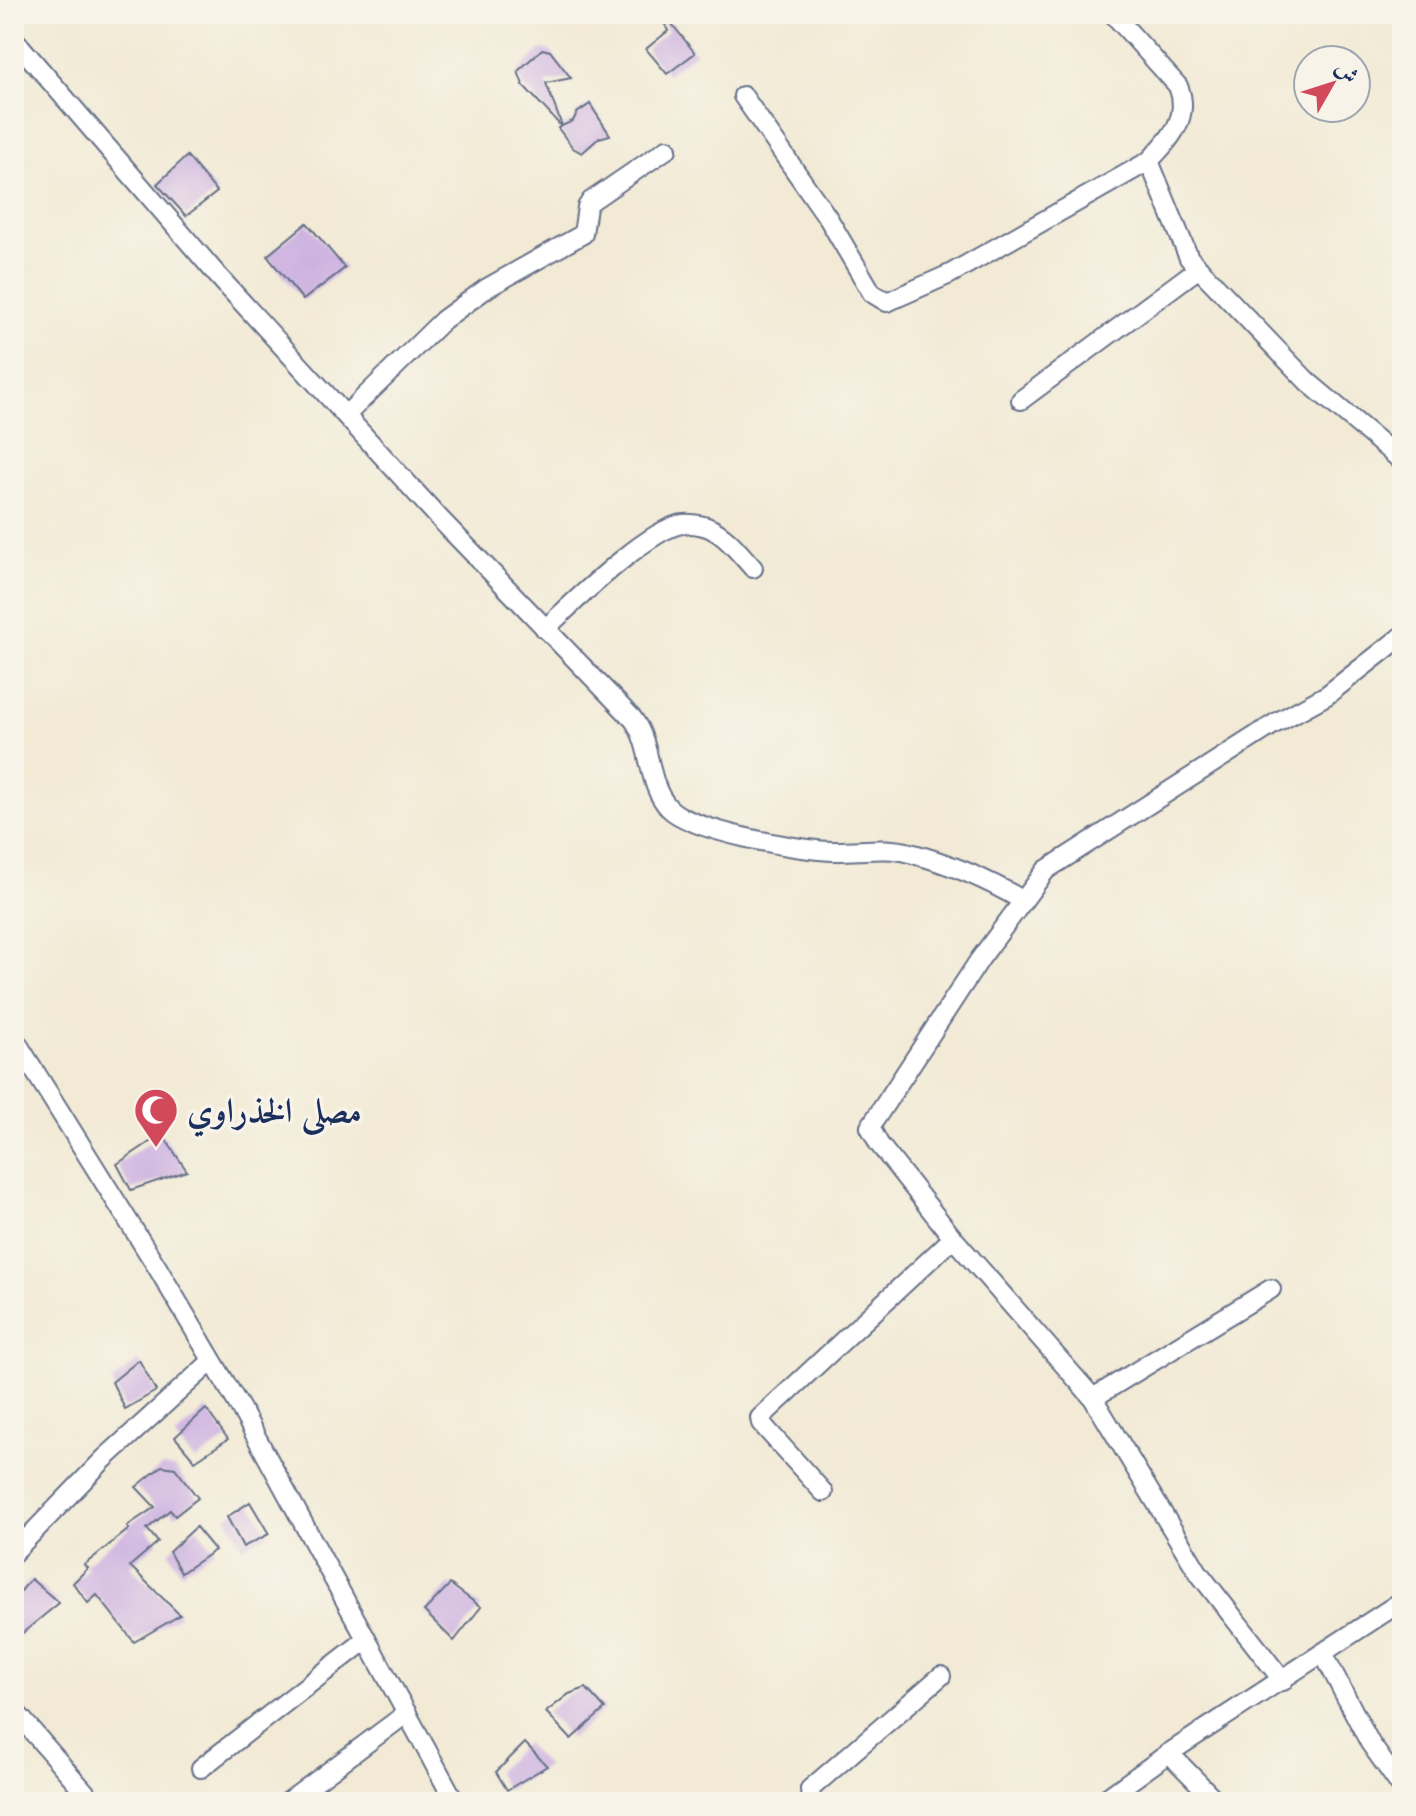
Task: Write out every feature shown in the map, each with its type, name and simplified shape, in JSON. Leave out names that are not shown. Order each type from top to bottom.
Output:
[{"type":"street","points":[[743,96],[828,218],[872,293],[887,302],[950,274],[1149,161],[1176,128],[1184,113],[1184,100],[1178,86],[1113,14]]},
{"type":"street","points":[[14,39],[219,277],[545,629],[633,719],[647,741],[657,788],[669,808],[691,822],[773,844],[829,851],[908,852],[981,879],[1022,900]]},
{"type":"street","points":[[346,415],[443,320],[487,288],[583,234],[587,207],[591,201],[667,149]]},
{"type":"street","points":[[1149,161],[1181,243],[1199,268],[1308,382],[1402,461]]},
{"type":"street","points":[[1021,400],[1199,268]]},
{"type":"street","points":[[545,629],[609,572],[656,536],[681,523],[705,526],[725,537],[753,568]]},
{"type":"street","points":[[1283,1681],[1198,1572],[1093,1398],[953,1238],[879,1144],[870,1127],[1032,884],[1058,861],[1327,695],[1402,636]]},
{"type":"street","points":[[14,1038],[212,1361],[455,1802]]},
{"type":"street","points":[[823,1492],[761,1423],[760,1418],[800,1384],[953,1238]]},
{"type":"street","points":[[1093,1398],[1271,1289]]},
{"type":"street","points":[[14,1552],[113,1450],[212,1361]]},
{"type":"street","points":[[1101,1802],[1169,1753],[1402,1601]]},
{"type":"street","points":[[201,1768],[367,1639]]},
{"type":"street","points":[[1323,1653],[1370,1743],[1402,1788]]},
{"type":"street","points":[[811,1802],[810,1789],[941,1676]]},
{"type":"street","points":[[14,1710],[90,1798]]},
{"type":"street","points":[[288,1802],[407,1713]]},
{"type":"street","points":[[1169,1753],[1217,1802]]},
{"type":"building","points":[[668,19],[695,53],[667,74],[646,49],[668,31],[664,22]]},
{"type":"building","points":[[542,49],[550,51],[571,78],[546,83],[562,126],[573,121],[577,113],[590,104],[610,135],[599,138],[582,153],[573,148],[558,128],[561,126],[523,85],[518,71]]},
{"type":"building","points":[[187,156],[217,192],[186,216],[157,184]]},
{"type":"building","points":[[307,223],[345,268],[303,300],[267,256]]},
{"type":"building","name":"مصلى الخذراوي","points":[[162,1134],[187,1171],[131,1190],[117,1164]]},
{"type":"building","points":[[139,1360],[156,1391],[125,1409],[112,1382]]},
{"type":"building","points":[[206,1409],[228,1439],[195,1461],[175,1437]]},
{"type":"building","points":[[162,1466],[175,1468],[198,1498],[175,1516],[170,1510],[147,1529],[158,1542],[130,1566],[180,1615],[134,1642],[97,1595],[88,1603],[73,1583],[88,1568],[84,1565],[129,1529],[127,1526],[155,1507],[136,1487]]},
{"type":"building","points":[[250,1502],[269,1534],[243,1547],[227,1517]]},
{"type":"building","points":[[196,1527],[215,1550],[181,1573],[169,1552]]},
{"type":"building","points":[[31,1579],[59,1603],[14,1640],[14,1599]]},
{"type":"building","points":[[450,1584],[481,1607],[454,1641],[424,1611]]},
{"type":"building","points":[[586,1688],[605,1709],[571,1739],[546,1712],[569,1694]]},
{"type":"building","points":[[525,1743],[547,1766],[507,1790],[496,1772]]},
{"type":"place","name":"مصلى الخذراوي","points":[[156,1149]]}]
